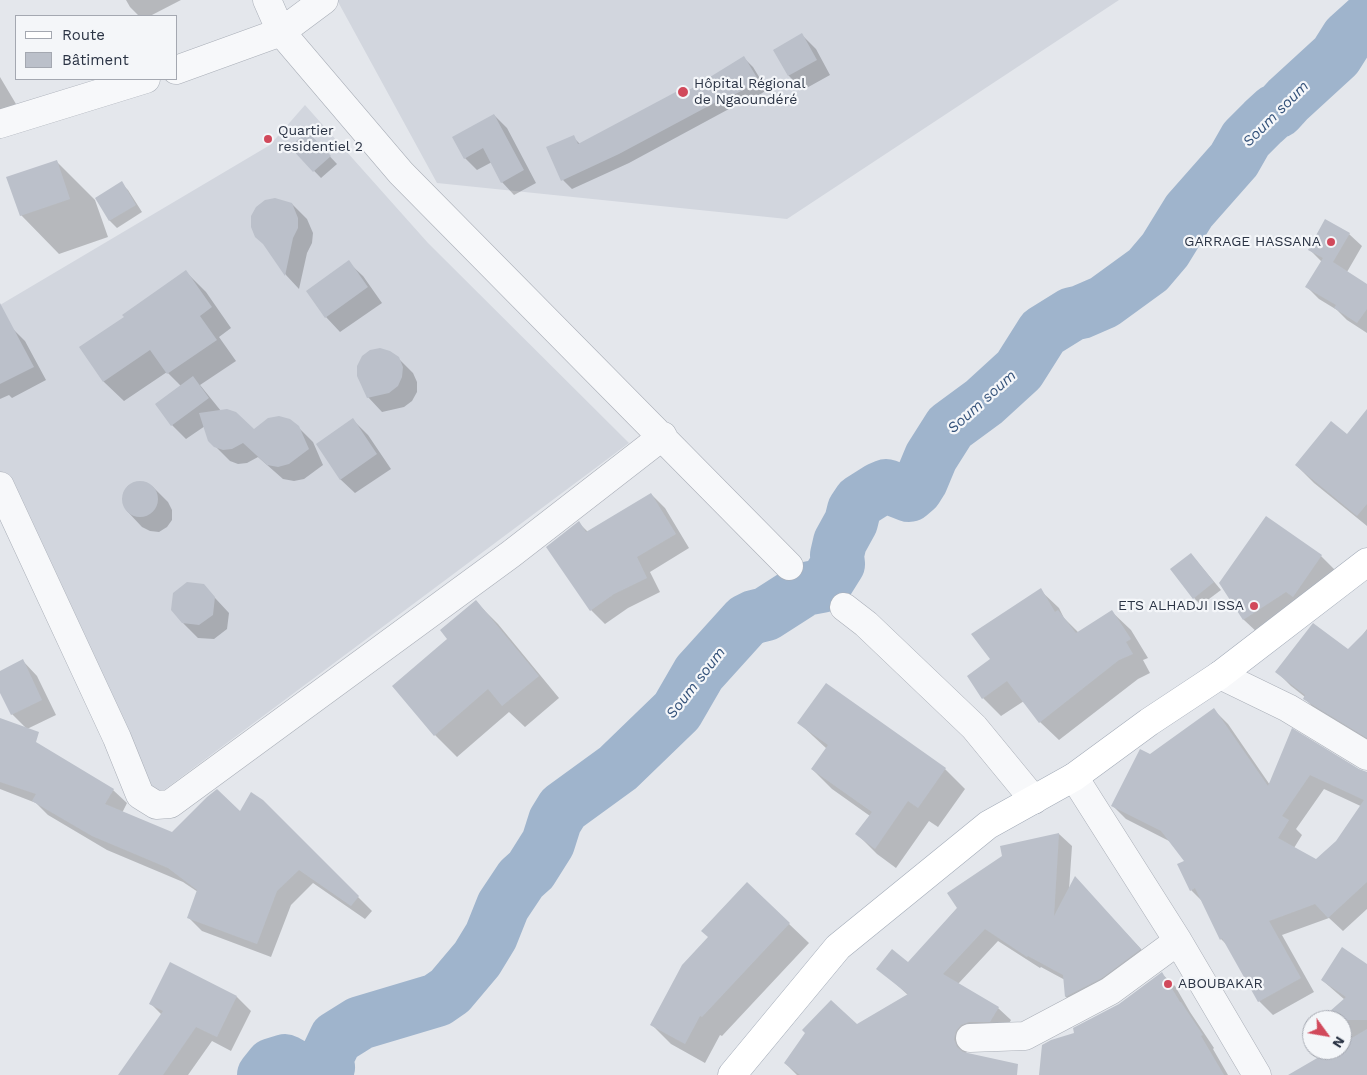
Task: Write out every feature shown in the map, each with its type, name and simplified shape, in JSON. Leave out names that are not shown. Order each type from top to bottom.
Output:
[{"type":"main road","points":[[732,1075],[838,947],[988,825],[1074,777],[1149,722],[1220,675],[1367,562]]},
{"type":"street","points":[[267,0],[281,32],[401,173],[789,566]]},
{"type":"street","points":[[178,69],[281,32],[324,0]]},
{"type":"street","points":[[0,124],[143,80]]},
{"type":"street","points":[[0,486],[117,738],[140,795],[156,805],[170,804],[511,554],[662,436]]},
{"type":"street","points":[[844,607],[866,624],[974,726],[1034,800]]},
{"type":"street","points":[[1220,675],[1288,708],[1367,756]]},
{"type":"street","points":[[1074,777],[1178,941],[1257,1075]]},
{"type":"street","points":[[970,1038],[1025,1036],[1110,991],[1178,941]]},
{"type":"shaded area","name":"Hôpital Régional de Ngaoundéré","points":[[337,0],[1119,0],[787,219],[437,183]]},
{"type":"shaded area","points":[[305,105],[428,243],[629,443],[160,793],[144,791],[0,482],[0,305],[270,145]]},
{"type":"building","points":[[802,33],[817,60],[788,76],[773,50]]},
{"type":"building","points":[[744,56],[759,81],[619,154],[561,181],[546,147],[574,135],[578,144],[687,86],[689,90]]},
{"type":"building","points":[[494,114],[524,170],[501,183],[483,148],[464,159],[452,137]]},
{"type":"building","points":[[307,131],[331,156],[313,172],[290,147]]},
{"type":"building","points":[[57,160],[70,199],[20,216],[6,177]]},
{"type":"building","points":[[122,181],[136,205],[109,221],[95,198]]},
{"type":"building","points":[[275,198],[292,203],[298,218],[298,228],[293,238],[285,276],[263,244],[255,237],[251,227],[251,216],[256,207],[265,200]]},
{"type":"building","points":[[1325,219],[1350,233],[1333,262],[1367,284],[1367,309],[1357,323],[1334,308],[1336,305],[1305,287],[1323,258],[1308,250]]},
{"type":"building","points":[[349,260],[368,287],[325,318],[306,291]]},
{"type":"building","points":[[186,270],[212,307],[200,316],[217,340],[167,374],[150,350],[103,382],[79,347],[124,317],[122,315]]},
{"type":"building","points":[[0,303],[34,367],[0,384]]},
{"type":"building","points":[[380,348],[390,351],[399,357],[403,367],[402,377],[398,386],[389,393],[367,398],[357,376],[357,366],[362,356],[370,350]]},
{"type":"building","points":[[193,376],[209,398],[171,426],[155,404]]},
{"type":"building","points":[[227,409],[236,412],[254,429],[268,418],[279,416],[290,419],[299,426],[309,449],[289,464],[278,467],[267,465],[243,443],[232,449],[223,450],[214,447],[208,441],[199,413]]},
{"type":"building","points":[[1367,409],[1367,504],[1357,516],[1295,465],[1331,421],[1347,434]]},
{"type":"building","points":[[353,418],[377,454],[340,480],[316,444]]},
{"type":"building","points":[[140,481],[147,482],[153,486],[157,492],[157,506],[153,512],[147,516],[140,517],[133,516],[127,512],[123,506],[122,499],[123,492],[127,486],[133,482]]},
{"type":"building","points":[[651,493],[676,534],[637,557],[647,578],[614,594],[590,611],[546,547],[579,521],[586,532]]},
{"type":"building","points":[[1266,516],[1322,555],[1293,597],[1286,592],[1243,620],[1219,583]]},
{"type":"building","points":[[1191,553],[1214,582],[1193,599],[1170,569]]},
{"type":"building","points":[[187,582],[204,584],[215,597],[213,615],[199,625],[182,623],[171,610],[173,593]]},
{"type":"building","points":[[1041,588],[1055,612],[1058,610],[1076,633],[1112,610],[1131,639],[1126,642],[1133,654],[1119,660],[1039,723],[1007,681],[982,699],[967,676],[990,659],[971,634]]},
{"type":"building","points":[[476,600],[539,676],[502,706],[488,689],[434,736],[392,686],[447,639],[440,630]]},
{"type":"building","points":[[1313,623],[1348,649],[1367,630],[1367,738],[1303,699],[1305,695],[1275,672]]},
{"type":"building","points":[[23,659],[42,700],[11,715],[0,693],[0,671]]},
{"type":"building","points":[[826,683],[946,768],[918,808],[908,801],[875,849],[855,834],[872,812],[811,769],[828,745],[797,723]]},
{"type":"building","points":[[1214,708],[1268,786],[1292,728],[1367,772],[1367,882],[1328,918],[1315,904],[1269,921],[1301,978],[1258,1002],[1222,938],[1220,940],[1195,888],[1190,891],[1177,864],[1184,861],[1161,831],[1111,806],[1140,749],[1150,754]],"holes":[[[1310,775],[1364,800],[1336,841],[1316,859],[1278,838],[1289,820],[1282,816]]]},
{"type":"building","points":[[0,718],[39,732],[36,742],[114,789],[105,804],[172,832],[217,789],[240,811],[251,792],[263,800],[359,896],[351,906],[299,870],[277,891],[257,944],[187,918],[197,890],[168,868],[92,836],[32,801],[36,794],[0,782]]},
{"type":"building","points":[[1059,833],[1054,916],[1075,876],[1141,949],[1102,978],[1065,997],[1063,975],[1027,957],[985,929],[943,974],[999,1007],[990,1022],[969,1022],[961,1025],[956,1031],[954,1039],[957,1047],[963,1052],[1018,1064],[1017,1075],[800,1075],[784,1063],[805,1033],[802,1030],[831,1000],[857,1024],[908,994],[876,969],[892,949],[908,962],[957,908],[947,893],[1002,856],[1000,846]]},
{"type":"building","points":[[747,882],[790,923],[702,1017],[700,1016],[685,1044],[650,1025],[682,965],[708,937],[701,931]]},
{"type":"building","points":[[1342,947],[1367,964],[1367,1020],[1352,1020],[1352,1010],[1331,1010],[1346,997],[1321,980]]},
{"type":"building","points":[[170,962],[237,996],[217,1037],[196,1027],[163,1075],[118,1075],[163,1011],[149,1004]]},
{"type":"building","points":[[1162,972],[1203,1035],[1201,1036],[1224,1075],[1039,1075],[1042,1045],[1051,1040],[1074,1033],[1073,1028],[1119,1004]]},
{"type":"building","points":[[1367,1029],[1367,1075],[1288,1075],[1314,1060],[1352,1060],[1352,1038]]},
{"type":"waterway","name":"Soum soum","points":[[322,1075],[328,1067],[326,1059],[336,1038],[360,1023],[437,1000],[450,991],[477,959],[491,936],[503,906],[521,879],[531,870],[548,843],[555,821],[563,808],[618,768],[677,711],[699,673],[746,621],[766,614],[805,589],[821,586],[828,580],[838,564],[837,555],[840,542],[860,501],[886,486],[909,495],[916,489],[931,457],[950,427],[984,402],[1019,370],[1043,332],[1072,314],[1104,302],[1148,270],[1165,250],[1189,211],[1234,160],[1246,139],[1336,56],[1348,37],[1367,20]]},
{"type":"waterway","name":"Soum soum","points":[[264,1075],[272,1065],[285,1061],[310,1075]]},
{"type":"place","name":"Hôpital Régional de Ngaoundéré","points":[[683,92]]},
{"type":"place","name":"Quartier residentiel 2","points":[[268,139]]},
{"type":"place","name":"GARRAGE HASSANA","points":[[1331,242]]},
{"type":"place","name":"ETS ALHADJI ISSA","points":[[1254,606]]},
{"type":"place","name":"ABOUBAKAR","points":[[1168,984]]}]
